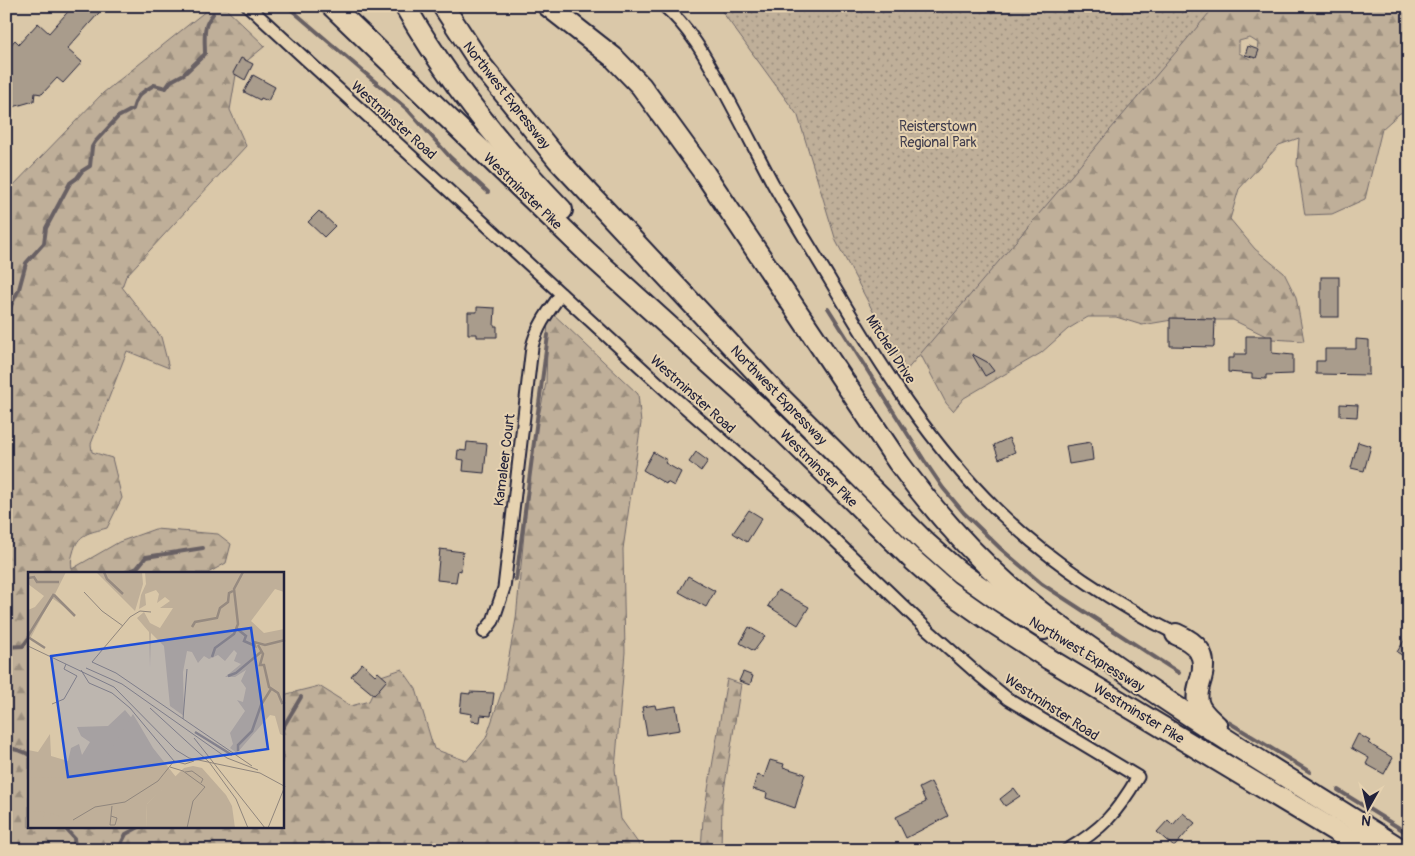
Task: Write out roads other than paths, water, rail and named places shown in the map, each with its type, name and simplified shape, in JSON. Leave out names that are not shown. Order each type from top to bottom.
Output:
[{"type":"highway","name":"Westminster Pike","points":[[332,6],[586,251],[757,406],[899,546],[948,590],[989,620],[1049,659],[1367,850]]},
{"type":"highway","name":"Northwest Expressway","points":[[406,6],[426,43],[461,93],[539,186],[583,232],[688,334],[757,406]]},
{"type":"highway","name":"Northwest Expressway","points":[[443,6],[482,66],[558,160],[773,390],[926,543],[959,572],[1000,601],[1180,711]]},
{"type":"highway","name":"Westminster Pike","points":[[548,6],[607,52],[641,86],[705,174],[898,462],[923,496],[952,530],[1006,583],[1043,615],[1180,711],[1402,850]]},
{"type":"highway","points":[[1176,634],[1196,645],[1203,660],[1204,666],[1197,696],[1198,704],[1203,712],[1234,744]]},
{"type":"street","name":"Westminster Road","points":[[248,6],[668,393],[818,523],[928,629],[980,676],[1008,699],[1138,777],[1123,803],[1112,816],[1097,830],[1067,850]]},
{"type":"street","name":"Mitchell Drive","points":[[664,6],[687,30],[702,50],[773,184],[847,309],[910,407],[937,441],[996,508],[1059,563],[1126,608],[1176,634]]},
{"type":"street","name":"Kamaleer Court","points":[[484,632],[493,621],[504,588],[532,347],[541,324],[561,294]]},
{"type":"waterway","points":[[287,6],[408,110],[450,157],[488,192]]},
{"type":"waterway","points":[[6,316],[19,289],[26,263],[44,243],[46,228],[70,183],[90,166],[92,147],[95,142],[118,117],[133,109],[136,100],[143,92],[154,85],[166,88],[171,81],[184,74],[205,54],[206,28],[213,14]]},
{"type":"waterway","points":[[828,308],[924,460],[943,488],[964,513],[1001,549],[1042,584],[1179,673]]},
{"type":"waterway","points":[[516,580],[548,335]]},
{"type":"waterway","points":[[127,572],[137,568],[146,557],[203,548]]},
{"type":"waterway","points":[[6,647],[23,646],[28,639]]},
{"type":"waterway","points":[[284,726],[301,697]]},
{"type":"waterway","points":[[1220,717],[1310,772]]},
{"type":"waterway","points":[[6,745],[28,754]]},
{"type":"waterway","points":[[1338,790],[1409,834]]},
{"type":"waterway","points":[[65,828],[74,838],[75,850]]},
{"type":"waterway","points":[[118,850],[126,834],[137,828]]},
{"type":"park label","name":"Reisterstown Regional Park","points":[[938,134]]}]
